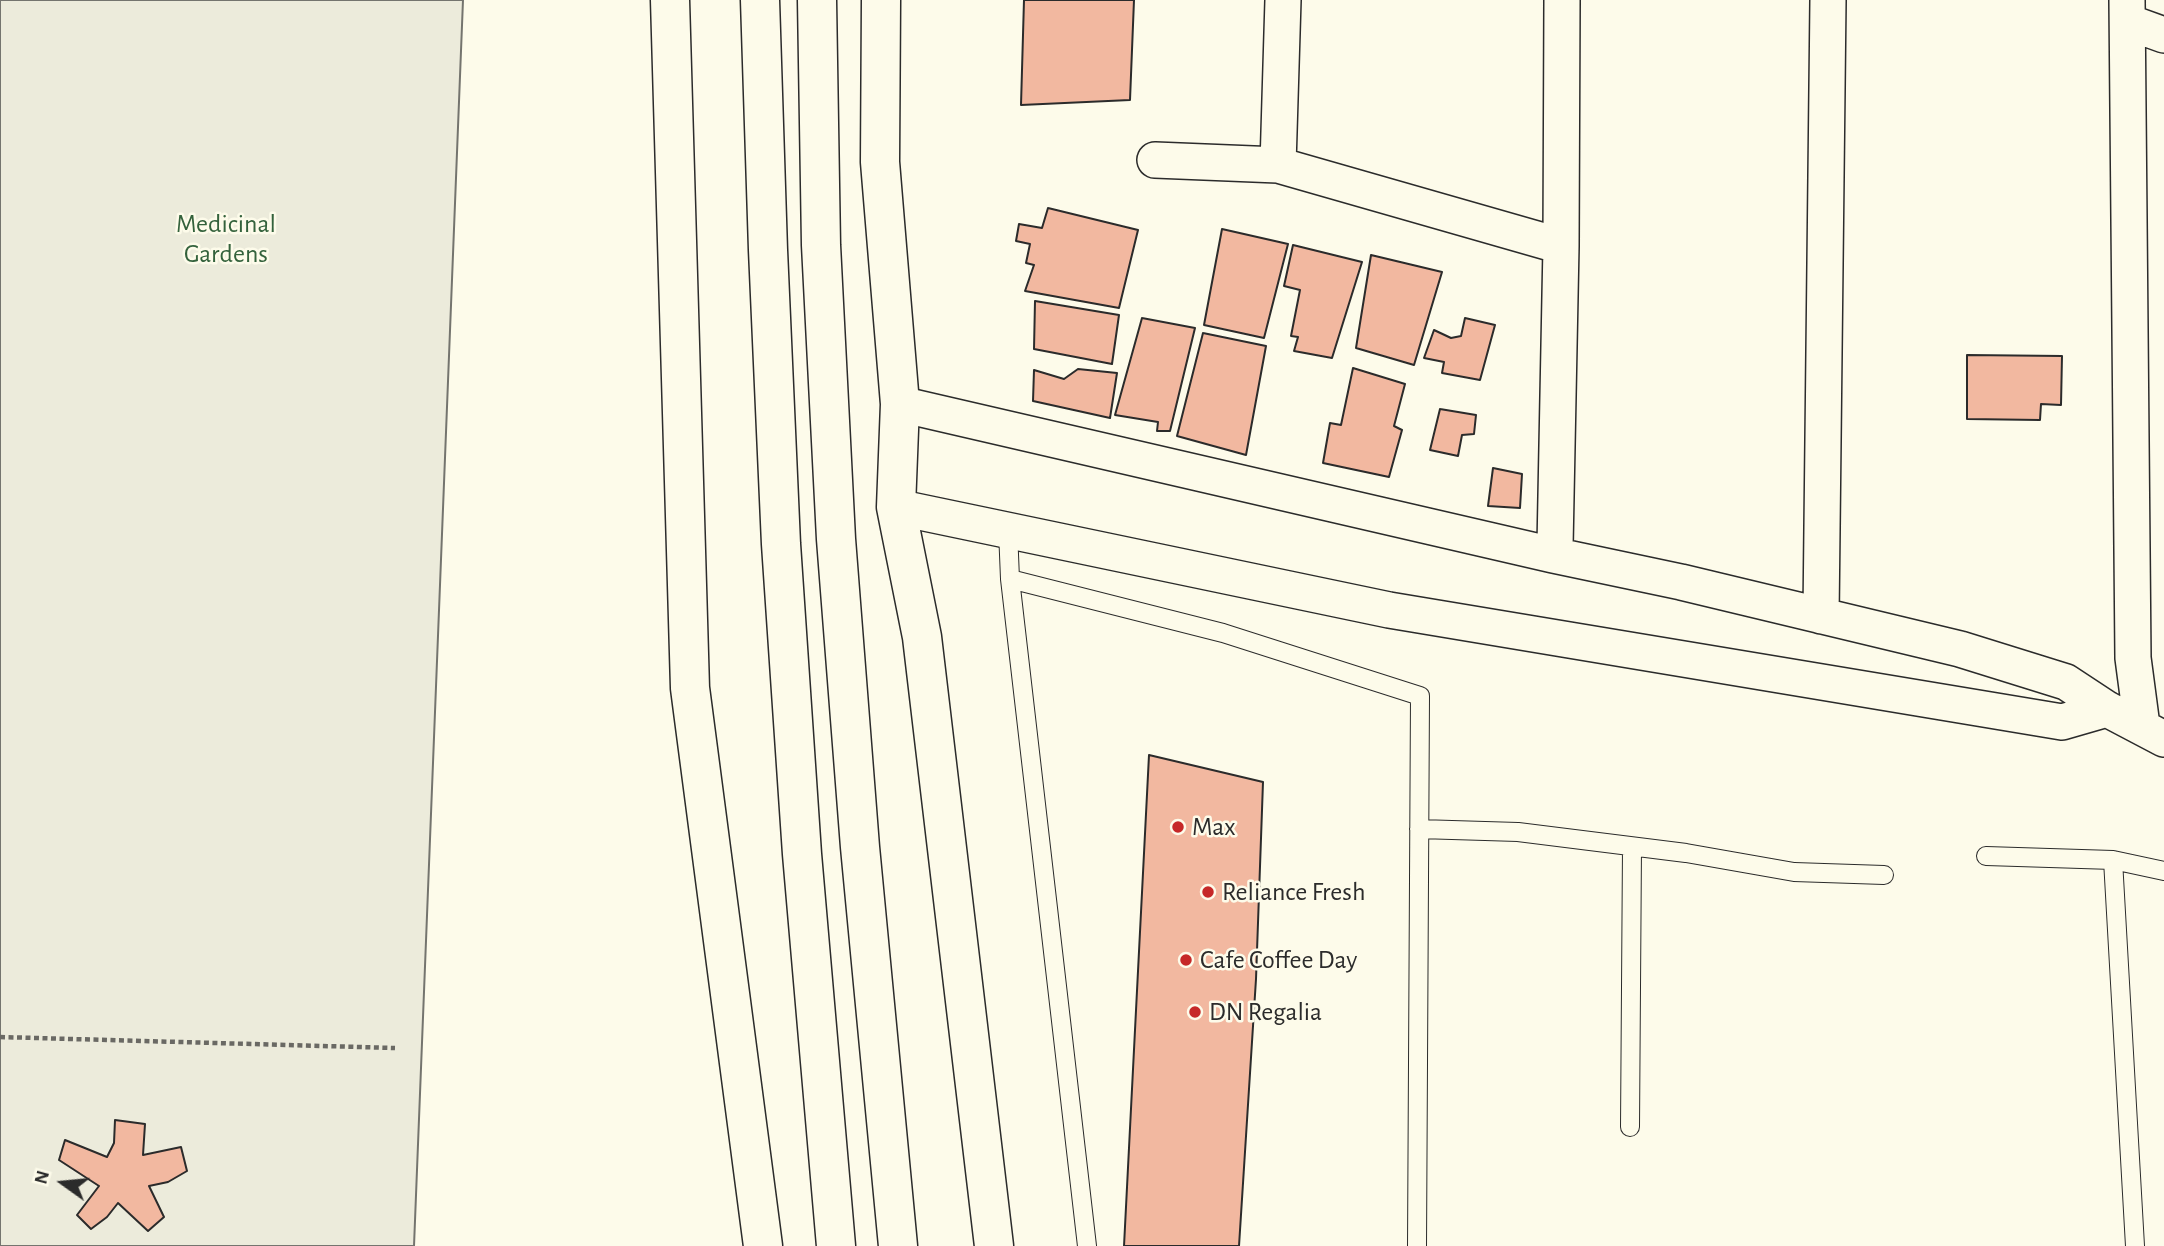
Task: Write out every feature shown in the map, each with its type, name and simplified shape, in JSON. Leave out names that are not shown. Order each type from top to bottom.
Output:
[{"type":"main road","points":[[670,0],[690,688],[763,1246]]},
{"type":"main road","points":[[760,0],[781,544],[802,854],[836,1246]]},
{"type":"main road","points":[[817,0],[821,245],[836,539],[860,847],[898,1246]]},
{"type":"main road","points":[[881,0],[880,162],[900,404],[896,507],[922,637],[994,1246]]},
{"type":"street","points":[[1278,165],[1283,0]]},
{"type":"street","points":[[1553,555],[1561,246],[1562,0]]},
{"type":"street","points":[[1821,616],[1828,0]]},
{"type":"street","points":[[2127,11],[2164,35]]},
{"type":"street","points":[[2127,11],[2133,658],[2153,732]]},
{"type":"street","points":[[1155,160],[1278,165],[1561,246]]},
{"type":"street","points":[[900,404],[1553,555],[1681,582],[1960,649],[2066,682],[2107,709],[2153,732]]},
{"type":"street","points":[[896,507],[1389,610],[2062,722],[2107,709]]},
{"type":"lane","points":[[1008,530],[1010,579],[1087,1246]]},
{"type":"lane","points":[[1010,579],[1223,633],[1420,696],[1417,1246]]},
{"type":"lane","points":[[1419,829],[1518,832],[1686,853],[1794,872],[1884,875]]},
{"type":"lane","points":[[1630,1127],[1632,846]]},
{"type":"lane","points":[[1986,856],[2113,860],[2164,872]]},
{"type":"lane","points":[[2113,860],[2135,1246]]},
{"type":"path","points":[[0,1037],[395,1048]]},
{"type":"green space","name":"Medicinal Gardens","points":[[0,0],[463,0],[414,1246],[0,1246]]},
{"type":"building","points":[[1024,0],[1134,0],[1130,100],[1021,105]]},
{"type":"building","points":[[1048,208],[1138,230],[1119,308],[1025,291],[1034,265],[1026,263],[1030,244],[1016,241],[1019,224],[1042,228]]},
{"type":"building","points":[[1222,229],[1288,244],[1264,338],[1204,325]]},
{"type":"building","points":[[1293,245],[1362,262],[1332,358],[1294,351],[1298,337],[1291,336],[1300,290],[1284,286]]},
{"type":"building","points":[[1371,255],[1442,272],[1414,365],[1356,348]]},
{"type":"building","points":[[1035,301],[1119,315],[1112,364],[1034,349]]},
{"type":"building","points":[[1142,318],[1195,328],[1170,431],[1157,431],[1158,422],[1115,415]]},
{"type":"building","points":[[1465,318],[1495,325],[1480,380],[1442,373],[1444,362],[1424,358],[1434,330],[1451,338],[1461,336]]},
{"type":"building","points":[[1203,333],[1266,346],[1246,455],[1177,436]]},
{"type":"building","points":[[1967,355],[2062,356],[2061,405],[2041,404],[2040,420],[1967,419]]},
{"type":"building","points":[[1353,368],[1405,384],[1394,426],[1402,430],[1389,477],[1323,463],[1330,423],[1341,425]]},
{"type":"building","points":[[1078,369],[1117,373],[1110,418],[1033,401],[1034,370],[1064,379]]},
{"type":"building","points":[[1440,409],[1476,415],[1474,434],[1462,435],[1458,456],[1430,450]]},
{"type":"building","points":[[1493,468],[1522,474],[1520,508],[1488,506]]},
{"type":"building","name":"DN Regalia","points":[[1149,755],[1263,782],[1256,979],[1239,1246],[1124,1246]]},
{"type":"building","points":[[115,1120],[145,1124],[143,1155],[181,1147],[187,1171],[168,1182],[149,1186],[164,1217],[148,1231],[118,1203],[107,1217],[91,1229],[77,1215],[99,1186],[59,1160],[65,1140],[107,1157],[114,1143]]},
{"type":"place","name":"Max","points":[[1178,827]]},
{"type":"place","name":"Reliance Fresh","points":[[1208,892]]},
{"type":"place","name":"Cafe Coffee Day","points":[[1186,960]]},
{"type":"place","name":"DN Regalia","points":[[1195,1012]]}]
